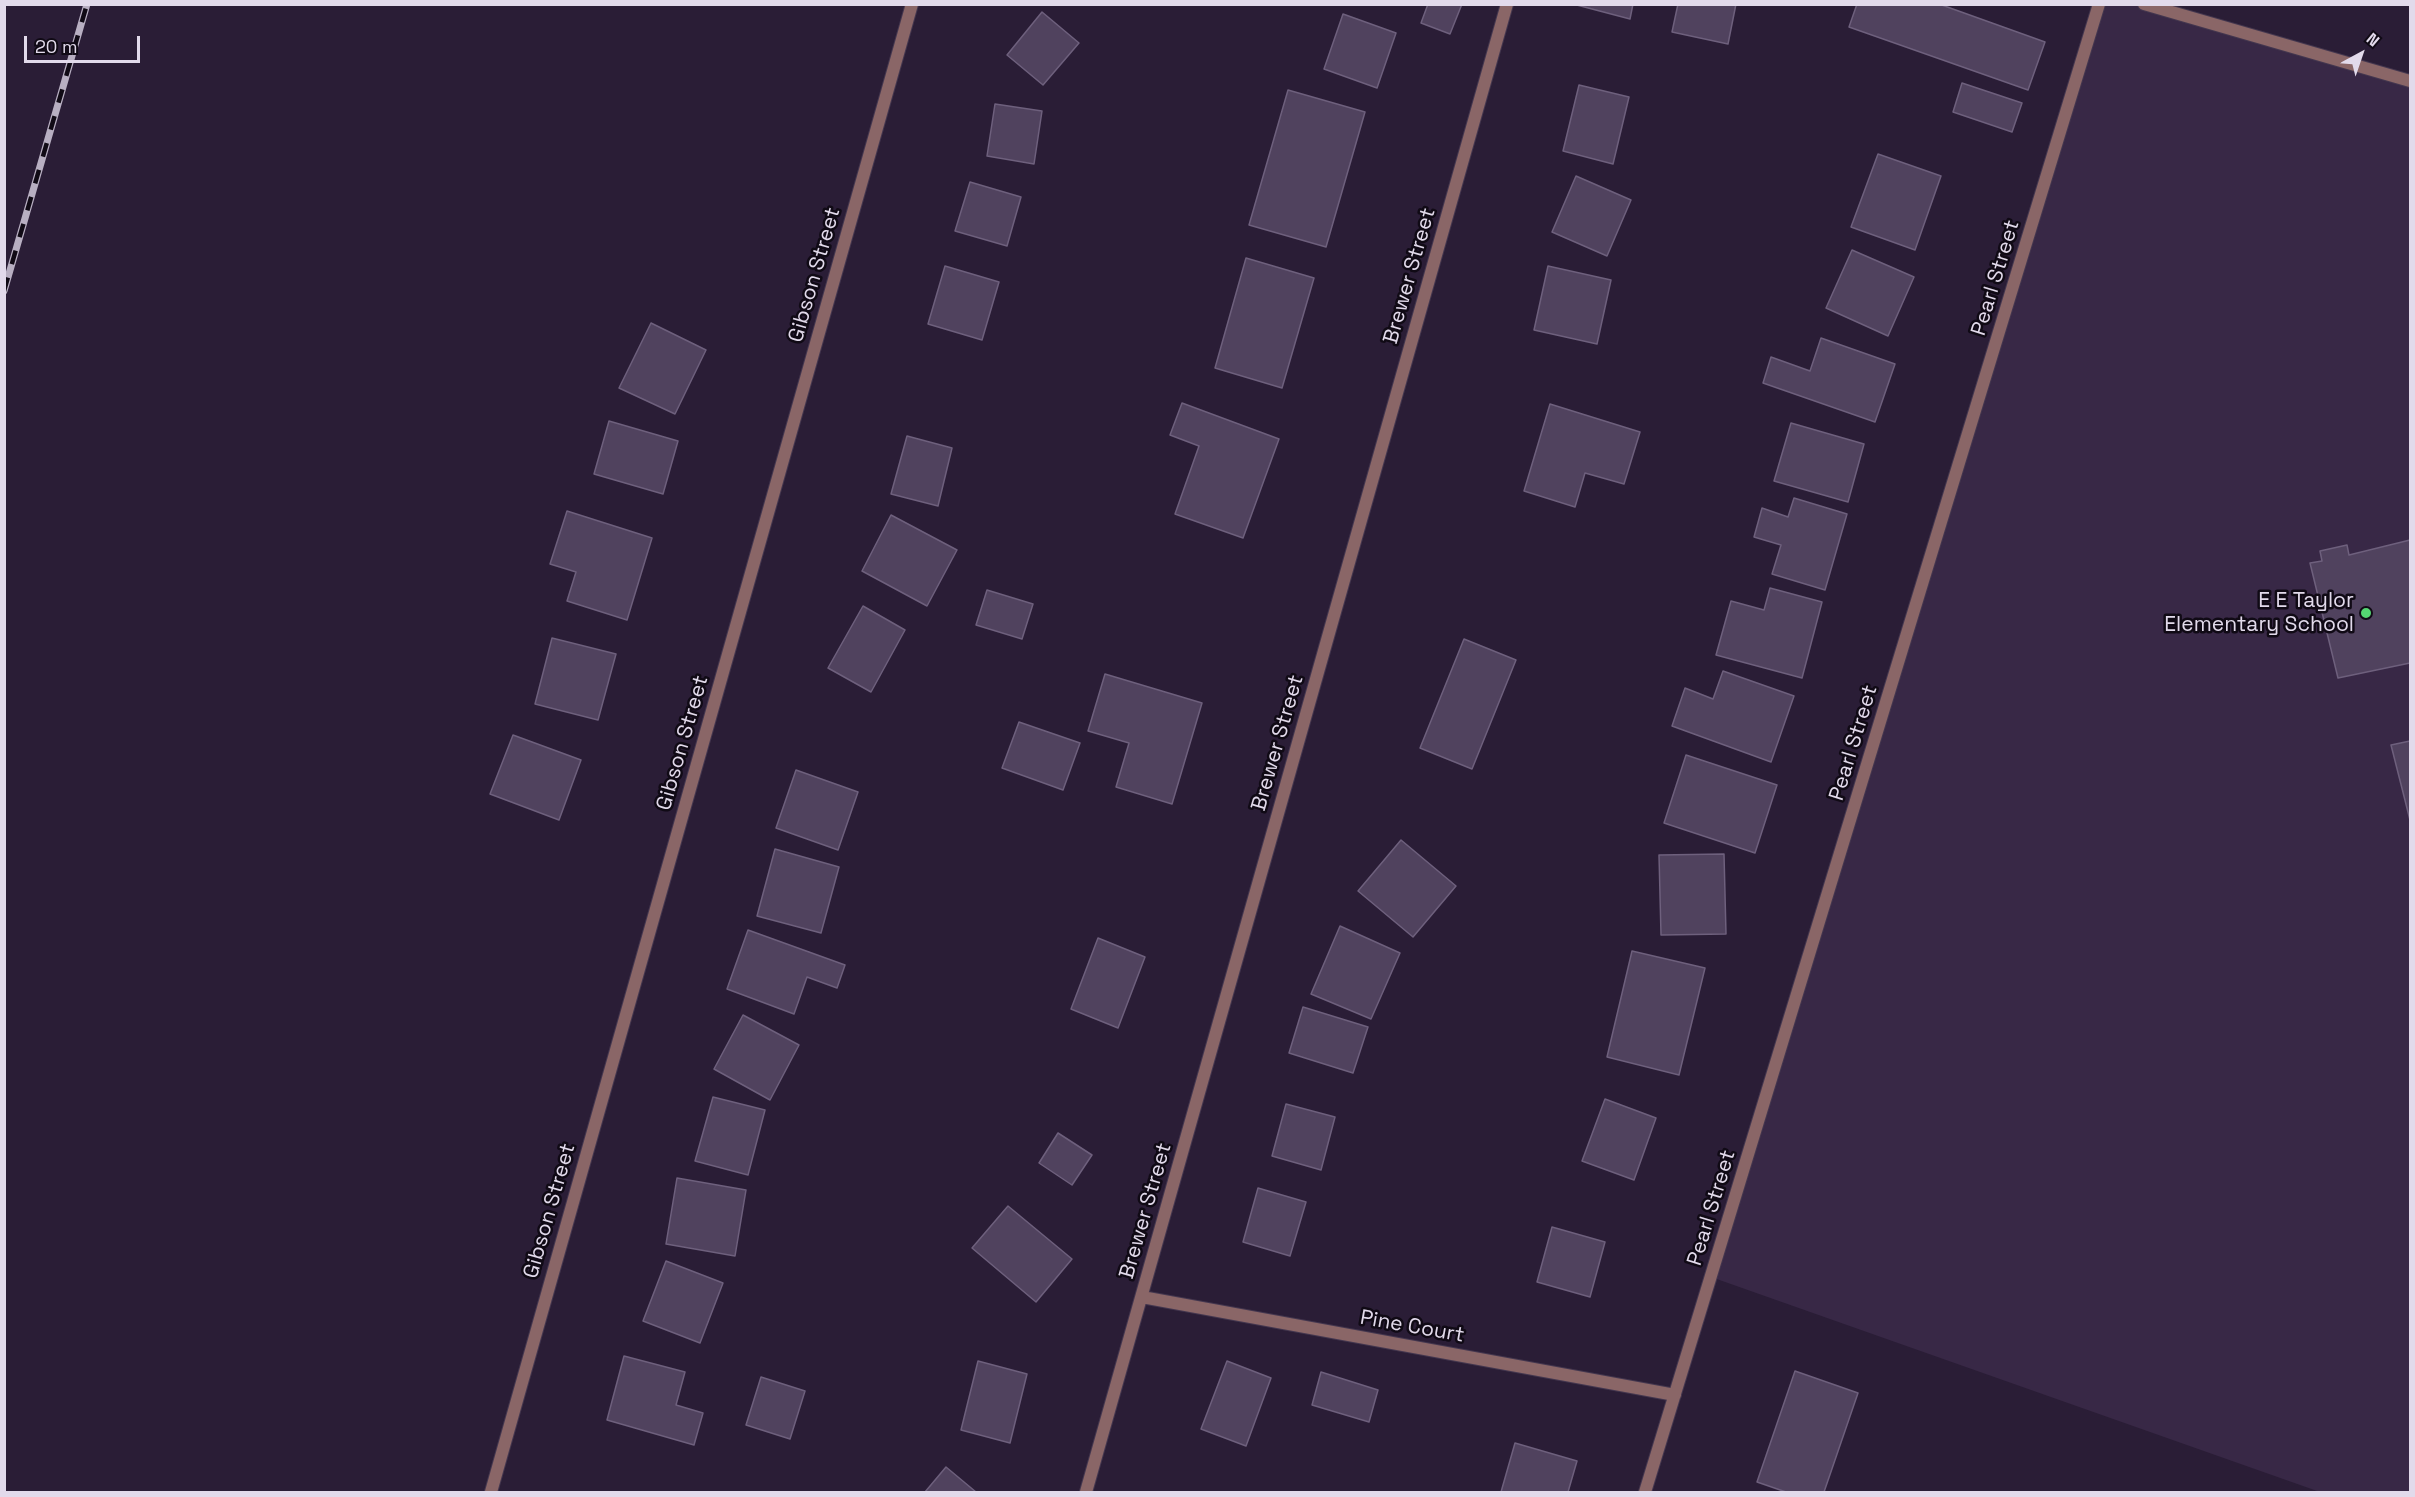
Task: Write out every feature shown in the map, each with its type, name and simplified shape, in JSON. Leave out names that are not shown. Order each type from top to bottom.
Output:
[{"type":"street","name":"Gibson Street","points":[[491,1492],[912,4]]},
{"type":"street","name":"Brewer Street","points":[[1086,1492],[1507,4]]},
{"type":"street","name":"Pearl Street","points":[[1645,1492],[2099,4]]},
{"type":"street","points":[[2144,4],[2410,81]]},
{"type":"street","name":"Pine Court","points":[[1142,1297],[1675,1395]]},
{"type":"shaded area","points":[[2099,5],[2144,5],[2410,81],[2410,1492],[2320,1492],[1711,1277]]},
{"type":"building","points":[[1428,4],[1462,4],[1450,34],[1421,23]]},
{"type":"building","points":[[1573,4],[1633,4],[1630,19]]},
{"type":"building","points":[[1678,4],[1736,4],[1728,44],[1672,32]]},
{"type":"building","points":[[1857,4],[1939,4],[2045,42],[2028,90],[1849,27]]},
{"type":"building","points":[[1042,12],[1079,43],[1043,85],[1007,55]]},
{"type":"building","points":[[1343,14],[1396,33],[1377,88],[1324,69]]},
{"type":"building","points":[[1962,83],[2022,103],[2012,132],[1953,112]]},
{"type":"building","points":[[1579,85],[1629,97],[1613,164],[1563,151]]},
{"type":"building","points":[[1288,90],[1365,112],[1326,247],[1249,225]]},
{"type":"building","points":[[995,104],[1042,111],[1034,164],[987,156]]},
{"type":"building","points":[[1878,154],[1941,176],[1915,250],[1851,227]]},
{"type":"building","points":[[1576,176],[1631,200],[1607,256],[1552,232]]},
{"type":"building","points":[[970,182],[1021,197],[1007,246],[955,231]]},
{"type":"building","points":[[1852,250],[1914,277],[1888,336],[1826,308]]},
{"type":"building","points":[[1246,258],[1314,278],[1282,388],[1215,368]]},
{"type":"building","points":[[945,266],[999,282],[982,340],[928,324]]},
{"type":"building","points":[[1548,266],[1611,280],[1597,344],[1534,330]]},
{"type":"building","points":[[651,323],[706,350],[675,414],[619,388]]},
{"type":"building","points":[[1821,338],[1895,364],[1875,422],[1763,383],[1771,357],[1810,371]]},
{"type":"building","points":[[1182,403],[1279,439],[1243,538],[1175,514],[1199,446],[1170,435]]},
{"type":"building","points":[[1550,404],[1640,432],[1624,484],[1585,473],[1575,507],[1524,491]]},
{"type":"building","points":[[609,421],[678,441],[663,494],[594,474]]},
{"type":"building","points":[[1791,423],[1864,444],[1848,502],[1774,481]]},
{"type":"building","points":[[907,436],[952,448],[938,506],[891,494]]},
{"type":"building","points":[[1794,498],[1847,514],[1825,590],[1772,574],[1781,545],[1754,537],[1762,508],[1788,517]]},
{"type":"building","points":[[567,511],[652,538],[627,620],[567,601],[576,572],[550,564]]},
{"type":"building","points":[[891,515],[957,550],[927,606],[862,571]]},
{"type":"building","name":"E E Taylor Elementary School","points":[[2410,540],[2410,663],[2338,678],[2310,563],[2322,561],[2320,551],[2347,545],[2349,555]]},
{"type":"building","points":[[1770,588],[1822,602],[1802,678],[1716,655],[1731,601],[1764,610]]},
{"type":"building","points":[[987,590],[1033,604],[1022,639],[976,625]]},
{"type":"building","points":[[863,606],[905,630],[871,692],[828,668]]},
{"type":"building","points":[[552,638],[616,654],[598,720],[535,704]]},
{"type":"building","points":[[1464,639],[1516,660],[1472,769],[1420,748]]},
{"type":"building","points":[[1723,671],[1794,696],[1771,762],[1672,726],[1685,688],[1713,699]]},
{"type":"building","points":[[1105,674],[1202,703],[1172,804],[1116,787],[1129,743],[1088,731]]},
{"type":"building","points":[[1019,722],[1080,743],[1063,790],[1002,768]]},
{"type":"building","points":[[513,735],[581,760],[559,820],[490,794]]},
{"type":"building","points":[[2410,741],[2410,820],[2391,745]]},
{"type":"building","points":[[1686,755],[1777,785],[1755,853],[1664,823]]},
{"type":"building","points":[[796,770],[858,792],[838,850],[776,828]]},
{"type":"building","points":[[1401,840],[1456,886],[1413,937],[1358,891]]},
{"type":"building","points":[[775,849],[839,867],[821,933],[757,916]]},
{"type":"building","points":[[1724,854],[1726,934],[1661,935],[1659,855]]},
{"type":"building","points":[[1340,926],[1400,953],[1371,1019],[1311,994]]},
{"type":"building","points":[[748,930],[845,965],[837,988],[807,977],[794,1014],[727,989]]},
{"type":"building","points":[[1098,938],[1145,957],[1118,1028],[1071,1009]]},
{"type":"building","points":[[1632,951],[1705,968],[1679,1075],[1607,1057]]},
{"type":"building","points":[[1303,1007],[1368,1027],[1353,1073],[1289,1053]]},
{"type":"building","points":[[743,1015],[799,1045],[770,1100],[714,1069]]},
{"type":"building","points":[[713,1097],[765,1110],[748,1175],[695,1161]]},
{"type":"building","points":[[1605,1099],[1656,1118],[1634,1180],[1582,1161]]},
{"type":"building","points":[[1286,1104],[1335,1117],[1321,1170],[1272,1156]]},
{"type":"building","points":[[1058,1133],[1092,1155],[1072,1185],[1039,1163]]},
{"type":"building","points":[[677,1178],[746,1190],[735,1256],[666,1244]]},
{"type":"building","points":[[1258,1188],[1306,1202],[1290,1256],[1243,1242]]},
{"type":"building","points":[[1008,1206],[1072,1259],[1036,1302],[972,1248]]},
{"type":"building","points":[[1552,1227],[1605,1242],[1590,1297],[1537,1282]]},
{"type":"building","points":[[666,1261],[723,1283],[700,1343],[643,1321]]},
{"type":"building","points":[[624,1356],[685,1372],[676,1405],[703,1413],[694,1445],[607,1420]]},
{"type":"building","points":[[978,1361],[1027,1374],[1010,1443],[961,1430]]},
{"type":"building","points":[[1227,1361],[1271,1378],[1246,1446],[1201,1429]]},
{"type":"building","points":[[1795,1371],[1858,1393],[1824,1492],[1786,1492],[1757,1482]]},
{"type":"building","points":[[1321,1372],[1378,1390],[1369,1422],[1312,1405]]},
{"type":"building","points":[[761,1377],[805,1391],[790,1439],[746,1425]]},
{"type":"building","points":[[1515,1443],[1577,1461],[1568,1492],[1501,1492]]},
{"type":"building","points":[[946,1467],[976,1492],[925,1492]]},
{"type":"railway","points":[[4,291],[87,4]]},
{"type":"place","name":"E E Taylor Elementary School","points":[[2366,613]]}]
